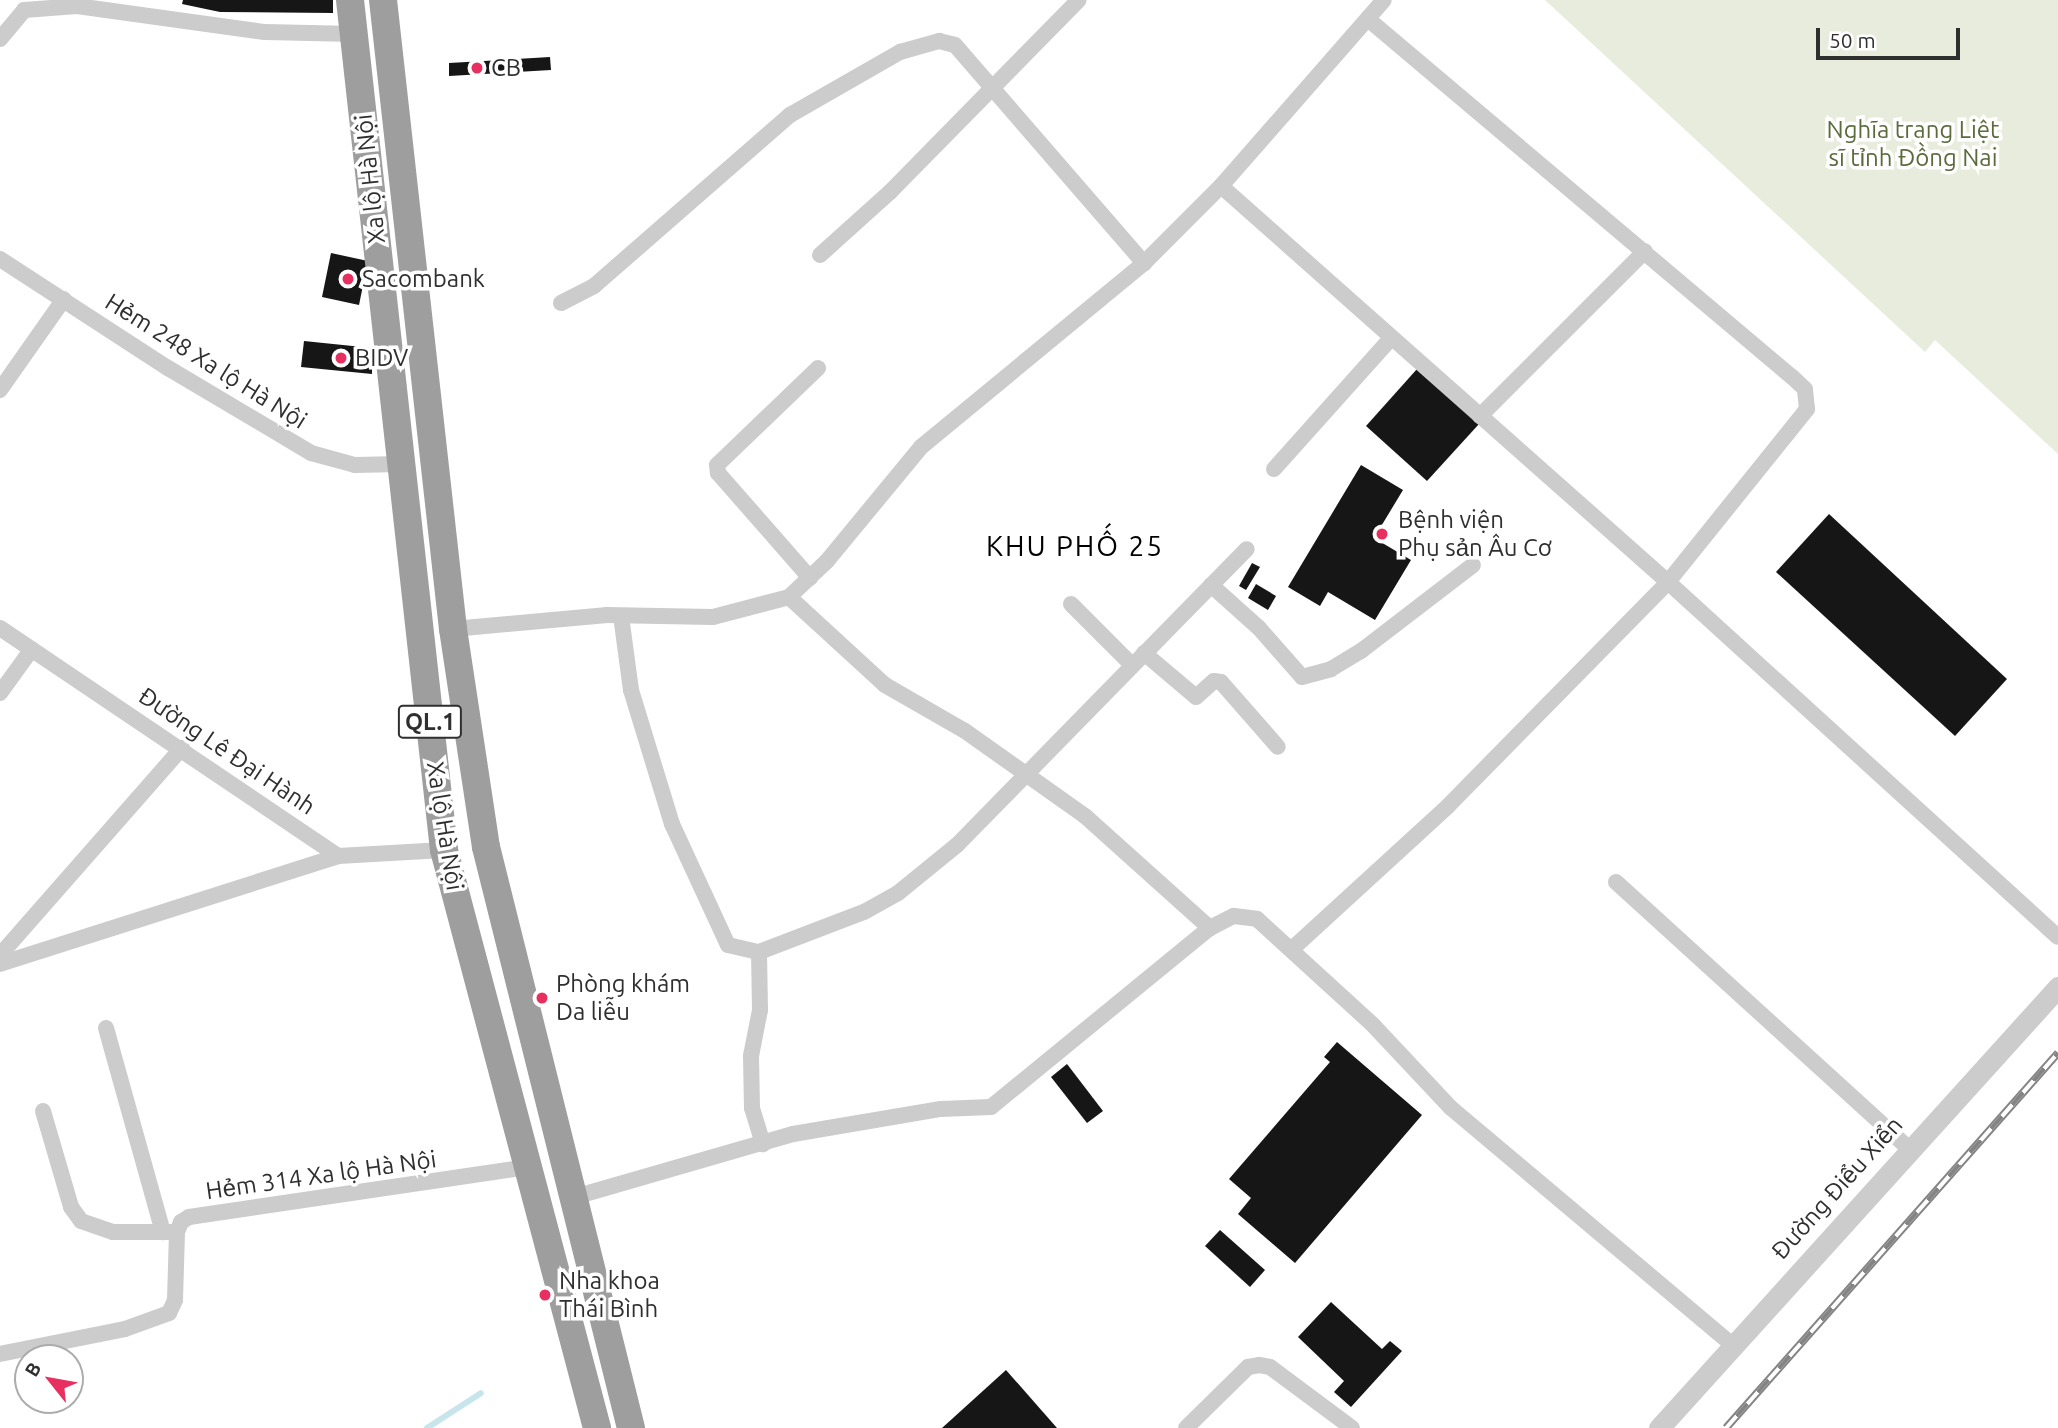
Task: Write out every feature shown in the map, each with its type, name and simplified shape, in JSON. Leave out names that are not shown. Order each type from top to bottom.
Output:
[{"type":"highway","name":"Xa lộ Hà Nội","points":[[350,0],[444,850],[597,1428]]},
{"type":"highway","name":"Xa lộ Hà Nội","points":[[383,0],[453,629],[486,847],[571,1198],[631,1428]]},
{"type":"highway","points":[[354,34],[387,33]]},
{"type":"street","points":[[820,255],[992,90],[1079,0]]},
{"type":"street","points":[[453,629],[621,616],[713,617],[789,597],[810,578],[921,447],[1144,263],[1221,186],[1384,0]]},
{"type":"street","points":[[0,39],[24,10],[77,6],[265,32],[354,34]]},
{"type":"street","points":[[1292,949],[1448,806],[1668,582],[1807,409],[1805,389],[1792,377],[1368,20]]},
{"type":"street","points":[[561,303],[594,286],[790,115],[900,52],[925,42],[955,45],[1144,263]]},
{"type":"street","points":[[1221,186],[1668,582],[2058,937]]},
{"type":"street","points":[[1480,416],[1645,251]]},
{"type":"street","name":"Hẻm 248 Xa lộ Hà Nội","points":[[0,259],[310,453],[355,465],[401,464]]},
{"type":"street","points":[[0,390],[64,299]]},
{"type":"street","points":[[1274,469],[1391,338]]},
{"type":"street","points":[[810,578],[718,473],[717,465],[818,368]]},
{"type":"street","points":[[621,616],[631,690],[672,824],[728,945],[760,952],[852,919],[898,893],[957,845],[1247,549]]},
{"type":"street","points":[[1212,585],[1259,628],[1302,677],[1331,669],[1361,651],[1472,565]]},
{"type":"street","points":[[789,597],[885,685],[965,731],[1085,817],[1210,928]]},
{"type":"street","points":[[1071,604],[1132,666]]},
{"type":"street","name":"Đường Lê Đại Hành","points":[[0,628],[182,748],[338,856]]},
{"type":"street","points":[[0,693],[32,649]]},
{"type":"street","points":[[1144,653],[1196,697],[1214,681],[1221,682],[1278,747]]},
{"type":"street","points":[[0,955],[182,748]]},
{"type":"street","points":[[0,964],[338,856],[444,850]]},
{"type":"street","points":[[1616,883],[1909,1149]]},
{"type":"street","points":[[571,1198],[793,1134],[941,1109],[991,1107],[1210,928],[1245,915],[1257,919],[1292,949],[1451,1108],[1731,1344]]},
{"type":"street","points":[[760,952],[760,1010],[751,1056],[752,1108],[763,1144]]},
{"type":"street","name":"Đường Điểu Xiển","points":[[1659,1428],[1731,1344],[2058,987]]},
{"type":"street","points":[[0,1354],[125,1329],[169,1314],[175,1300],[170,1232],[106,1028]]},
{"type":"street","points":[[43,1111],[71,1207],[81,1221],[113,1232],[170,1232]]},
{"type":"street","name":"Hẻm 314 Xa lộ Hà Nội","points":[[170,1232],[189,1217],[527,1167]]},
{"type":"street","points":[[1186,1428],[1248,1367],[1259,1365],[1270,1367],[1352,1428]]},
{"type":"green space","name":"Nghĩa trang Liệt sĩ tỉnh Đồng Nai","points":[[1545,0],[2058,0],[2058,454],[1935,340],[1925,352]]},
{"type":"building","points":[[183,0],[333,0],[333,13],[220,12],[182,4]]},
{"type":"building","name":"CB","points":[[550,57],[551,70],[449,76],[449,63]]},
{"type":"building","name":"Sacombank","points":[[331,253],[368,261],[359,305],[322,297]]},
{"type":"building","name":"BIDV","points":[[304,341],[372,348],[372,374],[301,367]]},
{"type":"building","points":[[1417,369],[1479,424],[1427,481],[1366,426]]},
{"type":"building","points":[[1361,465],[1403,490],[1374,538],[1411,560],[1375,620],[1328,592],[1320,606],[1288,587]]},
{"type":"building","points":[[1829,514],[2007,679],[1955,736],[1776,572]]},
{"type":"building","points":[[1252,563],[1260,567],[1246,590],[1239,586]]},
{"type":"building","points":[[1256,584],[1276,596],[1268,610],[1248,598]]},
{"type":"building","points":[[1337,1042],[1422,1115],[1295,1263],[1238,1214],[1251,1198],[1229,1179],[1330,1062],[1324,1057]]},
{"type":"building","points":[[1067,1064],[1103,1111],[1087,1123],[1051,1077]]},
{"type":"building","points":[[1220,1230],[1265,1270],[1250,1287],[1205,1246]]},
{"type":"building","points":[[1331,1302],[1382,1349],[1390,1341],[1402,1351],[1351,1407],[1334,1392],[1344,1381],[1298,1337]]},
{"type":"building","points":[[1006,1370],[1057,1428],[942,1428]]},
{"type":"waterway","points":[[427,1428],[481,1393]]},
{"type":"railway","points":[[1726,1428],[2058,1053]]},
{"type":"place","name":"CB","points":[[477,68]]},
{"type":"place","name":"Sacombank","points":[[348,279]]},
{"type":"place","name":"BIDV","points":[[341,358]]},
{"type":"place","name":"Bệnh viện Phụ sản Âu Cơ","points":[[1382,534]]},
{"type":"place","name":"Phòng khám Da liễu","points":[[542,998]]},
{"type":"place","name":"Nha khoa Thái Bình","points":[[545,1295]]},
{"type":"district","name":"KHU PHỐ 25","points":[[1075,546]]}]
